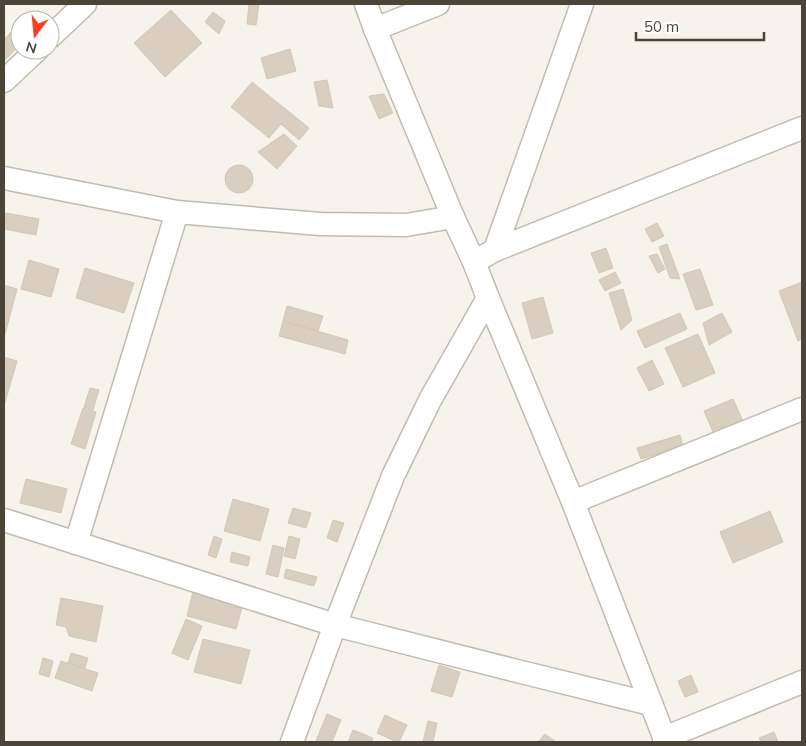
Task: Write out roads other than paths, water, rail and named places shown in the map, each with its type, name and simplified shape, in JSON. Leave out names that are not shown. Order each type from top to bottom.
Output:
[{"type":"street","points":[[60,28],[85,4]]},
{"type":"street","points":[[366,4],[453,218],[474,262],[573,502],[665,740],[802,682]]},
{"type":"street","points":[[375,29],[438,4]]},
{"type":"street","points":[[495,250],[582,4]]},
{"type":"street","points":[[4,81],[26,60]]},
{"type":"street","points":[[474,262],[495,250],[802,128]]},
{"type":"street","points":[[4,178],[177,212],[320,224],[406,225],[453,218]]},
{"type":"street","points":[[76,543],[177,212]]},
{"type":"street","points":[[292,742],[393,476],[430,400],[488,298]]},
{"type":"street","points":[[573,502],[802,409]]},
{"type":"street","points":[[4,520],[335,625],[651,704]]}]
